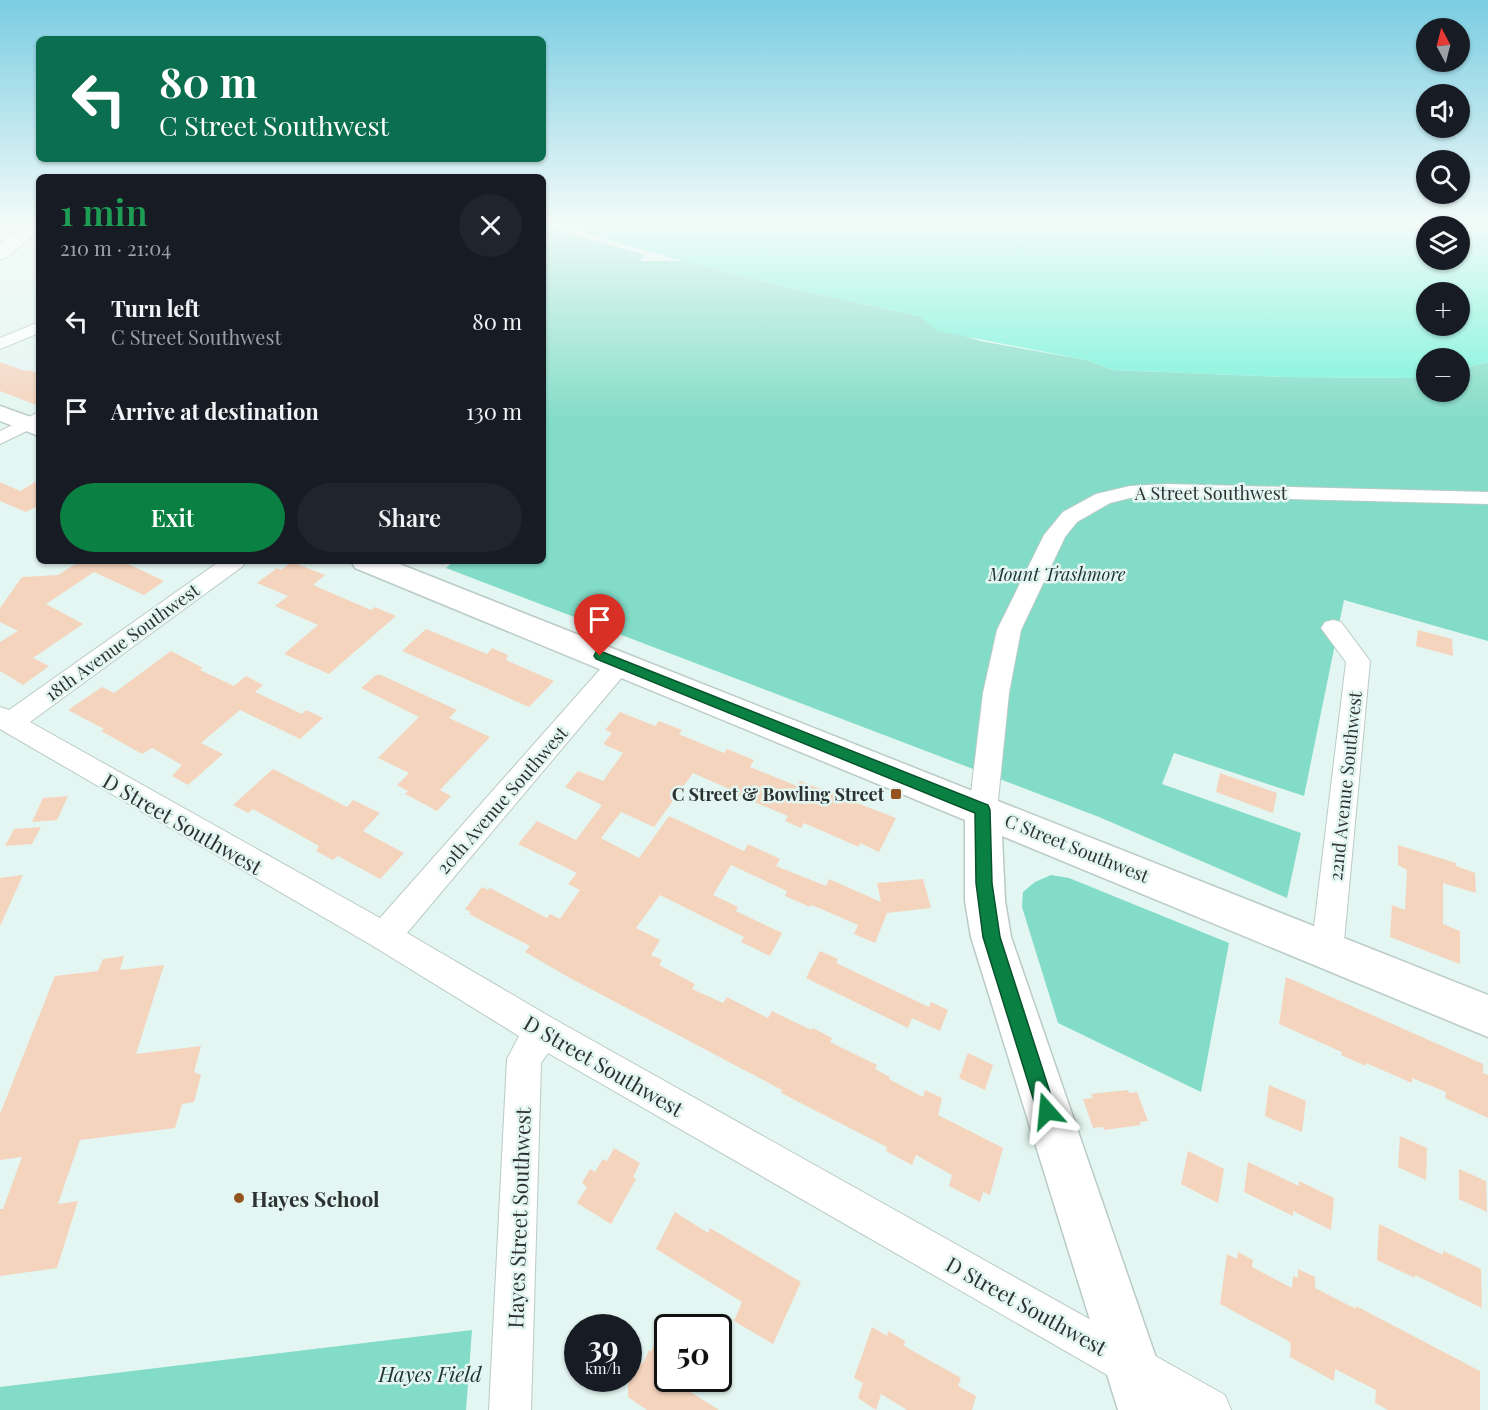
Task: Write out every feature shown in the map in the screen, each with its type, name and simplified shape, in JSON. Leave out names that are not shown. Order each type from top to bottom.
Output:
[{"type":"main road","points":[[0,412],[35,424]]},
{"type":"main road","name":"C Street Southwest","points":[[372,564],[1488,1016]]},
{"type":"main road","points":[[983,810],[985,900],[991,937],[1146,1410]]},
{"type":"street","points":[[0,344],[36,328]]},
{"type":"street","points":[[0,438],[35,424]]},
{"type":"street","name":"A Street Southwest","points":[[983,810],[996,693],[1009,630],[1055,535],[1070,517],[1103,498],[1130,492],[1166,490],[1488,498]]},
{"type":"street","name":"18th Avenue Southwest","points":[[5,720],[231,564]]},
{"type":"street","name":"22nd Avenue Southwest","points":[[1327,952],[1358,661],[1333,628]]},
{"type":"street","name":"20th Avenue Southwest","points":[[384,936],[620,663]]},
{"type":"street","name":"D Street Southwest","points":[[5,720],[384,936],[542,1031],[1210,1410]]},
{"type":"street","name":"Hayes Street Southwest","points":[[510,1410],[524,1059],[542,1031]]},
{"type":"green space","name":"Mount Trashmore","points":[[546,290],[797,290],[919,316],[933,325],[980,341],[1086,360],[1113,370],[1287,377],[1416,378],[1416,402],[1470,402],[1470,366],[1488,362],[1488,641],[1344,600],[1304,796],[1174,753],[1162,784],[1301,833],[1287,898],[1099,817],[446,568],[451,564],[546,564]]},
{"type":"green space","points":[[1051,875],[1069,878],[1229,943],[1201,1092],[1058,1023],[1022,907],[1023,892],[1035,882]]},
{"type":"green space","name":"Hayes Field","points":[[472,1330],[466,1410],[0,1410],[0,1387]]},
{"type":"shaded area","points":[[797,290],[1416,290],[1416,336],[1470,336],[1470,290],[1488,290],[1488,362],[1470,366],[1470,348],[1416,348],[1416,378],[1414,378],[1287,377],[1113,370],[1086,360],[938,331],[919,316]]},
{"type":"building","points":[[0,362],[25,371],[36,372],[36,405],[0,391]]},
{"type":"building","points":[[0,482],[20,491],[36,482],[36,507],[26,512],[0,501]]},
{"type":"building","points":[[75,564],[128,564],[164,581],[144,595],[94,572],[46,604],[83,624],[33,658],[49,666],[23,685],[0,671],[0,642],[18,631],[0,622],[0,608],[22,577],[58,575]]},
{"type":"building","points":[[289,564],[297,564],[325,575],[313,585],[371,610],[375,607],[396,616],[329,674],[284,654],[318,625],[275,606],[288,596],[257,583],[277,568],[281,570]]},
{"type":"building","points":[[426,629],[487,654],[492,648],[508,655],[506,660],[554,681],[529,707],[402,651]]},
{"type":"building","points":[[1418,630],[1452,639],[1453,656],[1416,646]]},
{"type":"building","points":[[171,651],[203,668],[200,670],[234,686],[246,676],[263,685],[255,692],[302,714],[306,710],[323,718],[300,739],[240,710],[201,743],[223,754],[188,785],[172,776],[182,765],[152,748],[142,754],[101,731],[104,729],[68,710],[102,687],[114,693]]},
{"type":"building","points":[[376,675],[381,675],[457,710],[449,718],[490,737],[440,790],[451,796],[437,811],[405,794],[408,791],[397,785],[409,773],[378,758],[419,717],[361,688]]},
{"type":"building","points":[[620,712],[655,726],[659,721],[682,730],[679,734],[724,753],[727,749],[754,760],[750,767],[797,786],[800,781],[896,818],[879,852],[860,843],[859,847],[804,823],[801,828],[785,821],[788,816],[737,795],[738,793],[693,773],[654,827],[621,812],[601,838],[639,858],[669,816],[744,851],[748,844],[780,859],[776,866],[826,886],[829,879],[881,902],[877,883],[923,879],[931,908],[887,913],[875,943],[854,934],[858,925],[785,896],[787,891],[731,865],[713,895],[738,907],[736,911],[782,933],[770,956],[741,942],[744,937],[660,895],[636,928],[660,940],[651,955],[662,960],[659,965],[695,984],[692,989],[723,1003],[727,997],[768,1018],[772,1011],[811,1030],[813,1028],[832,1038],[830,1042],[877,1065],[875,1069],[890,1077],[889,1079],[923,1097],[925,1090],[942,1098],[938,1115],[1003,1148],[990,1195],[983,1192],[980,1202],[949,1186],[952,1175],[916,1155],[912,1165],[886,1151],[887,1147],[781,1093],[782,1090],[570,978],[525,952],[530,946],[469,914],[471,912],[465,909],[482,887],[488,890],[490,888],[547,918],[550,914],[560,919],[580,890],[568,884],[577,873],[518,844],[537,821],[576,840],[602,805],[565,787],[578,771],[603,781],[623,753],[603,744],[612,733],[605,730]]},
{"type":"building","points":[[273,769],[347,807],[353,800],[380,813],[363,831],[404,853],[380,879],[338,856],[333,860],[316,851],[319,846],[253,809],[248,813],[233,805]]},
{"type":"building","points":[[1220,773],[1277,793],[1273,813],[1216,792]]},
{"type":"building","points":[[68,796],[57,820],[32,822],[43,798]]},
{"type":"building","points":[[41,827],[32,844],[5,846],[14,829]]},
{"type":"building","points":[[1398,845],[1456,863],[1456,866],[1475,873],[1476,893],[1443,883],[1443,924],[1460,931],[1460,964],[1390,937],[1392,905],[1405,910],[1407,870],[1398,865]]},
{"type":"building","points":[[23,875],[0,926],[0,878]]},
{"type":"building","points":[[820,951],[838,959],[836,963],[929,1007],[931,1002],[948,1010],[940,1031],[912,1018],[908,1028],[806,978]]},
{"type":"building","points":[[124,956],[120,970],[164,965],[136,1054],[201,1046],[194,1072],[201,1075],[194,1102],[182,1104],[175,1128],[80,1140],[58,1204],[78,1201],[57,1268],[0,1276],[0,1209],[3,1209],[22,1157],[0,1160],[0,1114],[55,976],[98,971],[103,959]]},
{"type":"building","points":[[1286,977],[1483,1064],[1483,1073],[1488,1075],[1488,1118],[1445,1098],[1446,1092],[1412,1078],[1412,1083],[1366,1063],[1366,1066],[1341,1055],[1342,1052],[1279,1024]]},
{"type":"building","points":[[968,1053],[993,1065],[985,1090],[959,1078]]},
{"type":"building","points":[[1269,1085],[1306,1101],[1302,1132],[1265,1116]]},
{"type":"building","points":[[1128,1090],[1129,1093],[1137,1092],[1148,1121],[1139,1122],[1141,1125],[1104,1130],[1103,1127],[1093,1128],[1083,1099],[1093,1098],[1091,1094]]},
{"type":"building","points":[[1400,1136],[1427,1148],[1426,1180],[1398,1167]]},
{"type":"building","points":[[614,1148],[640,1163],[633,1177],[636,1179],[611,1224],[577,1203],[587,1187],[582,1183],[590,1169],[595,1172],[603,1159],[607,1161]]},
{"type":"building","points":[[1188,1151],[1224,1169],[1218,1203],[1181,1184]]},
{"type":"building","points":[[1248,1162],[1299,1186],[1299,1181],[1334,1198],[1331,1230],[1293,1211],[1293,1216],[1244,1192]]},
{"type":"building","points":[[1459,1169],[1486,1181],[1487,1212],[1459,1199]]},
{"type":"building","points":[[675,1212],[708,1233],[710,1228],[801,1282],[773,1344],[734,1321],[742,1302],[656,1249]]},
{"type":"building","points":[[1379,1224],[1443,1255],[1443,1251],[1481,1269],[1482,1308],[1415,1275],[1415,1278],[1377,1260]]},
{"type":"building","points":[[1238,1252],[1253,1260],[1252,1267],[1292,1288],[1293,1276],[1298,1278],[1298,1269],[1315,1277],[1315,1288],[1356,1309],[1356,1306],[1480,1371],[1480,1410],[1388,1410],[1375,1403],[1376,1390],[1335,1369],[1334,1381],[1290,1357],[1291,1344],[1287,1340],[1220,1304],[1227,1254],[1237,1259]]},
{"type":"building","points":[[872,1327],[887,1336],[888,1331],[905,1341],[904,1346],[961,1378],[958,1386],[976,1396],[972,1410],[907,1410],[881,1394],[876,1410],[858,1398],[863,1383],[854,1378]]},
{"type":"building","points":[[654,1345],[654,1392],[690,1392],[719,1410],[647,1410],[628,1397],[628,1392],[642,1392],[642,1363],[649,1350],[651,1352]]},
{"type":"place","name":"C Street & Bowling Street","points":[[896,794]]},
{"type":"place","name":"Hayes School","points":[[239,1198]]},
{"type":"route","points":[[600,656],[983,810],[985,900],[991,937],[1047,1111]]}]
